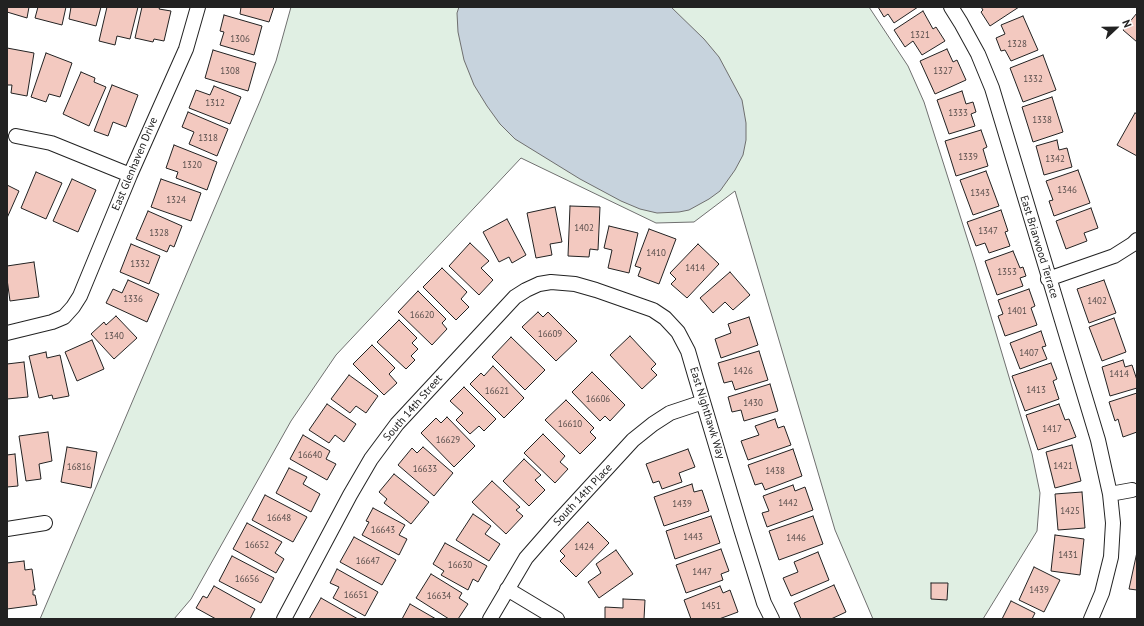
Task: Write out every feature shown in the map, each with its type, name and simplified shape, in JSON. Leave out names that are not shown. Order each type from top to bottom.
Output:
[{"type":"street","name":"East Glenhaven Drive","points":[[7,333],[39,326],[64,317],[80,296],[130,174],[186,49],[198,7]]},
{"type":"street","name":"East Briarwood Terrace","points":[[950,7],[961,23],[978,54],[992,88],[1048,279],[1098,440],[1110,494],[1112,523],[1110,557],[1102,593],[1091,619]]},
{"type":"street","points":[[16,136],[51,143],[130,174]]},
{"type":"street","points":[[1048,279],[1114,256],[1135,242]]},
{"type":"street","name":"East Nighthawk Way","points":[[562,282],[575,284],[602,292],[653,310],[665,318],[678,332],[688,351],[764,602],[772,619]]},
{"type":"street","name":"South 14th Street","points":[[284,619],[350,495],[371,459],[397,424],[516,297],[539,284],[562,282]]},
{"type":"street","name":"South 14th Place","points":[[490,619],[517,571],[530,552],[633,440],[653,424],[670,414],[704,402]]},
{"type":"street","points":[[1110,494],[1132,490]]},
{"type":"street","points":[[7,529],[45,523]]},
{"type":"street","points":[[507,589],[557,619]]},
{"type":"green space","points":[[291,7],[869,7],[908,66],[924,102],[975,263],[1032,454],[1040,493],[1037,531],[983,619],[873,619],[835,530],[735,191],[694,222],[656,223],[521,158],[336,355],[291,421],[191,599],[174,619],[40,619],[260,101],[276,61]]},
{"type":"shaded area","points":[[459,7],[671,7],[704,39],[719,57],[742,100],[746,123],[746,140],[743,155],[735,170],[720,191],[689,210],[679,212],[657,213],[640,209],[621,201],[580,179],[515,139],[500,124],[487,106],[474,85],[464,60],[458,32],[457,13]]},
{"type":"building","points":[[7,7],[29,7],[27,18],[7,12]]},
{"type":"building","points":[[38,7],[66,7],[62,25],[35,18]]},
{"type":"building","points":[[71,7],[101,7],[96,26],[69,19]]},
{"type":"building","points":[[107,7],[138,7],[130,39],[117,36],[115,45],[99,41]]},
{"type":"building","points":[[142,7],[160,7],[159,9],[171,11],[164,41],[154,39],[153,42],[135,38]]},
{"type":"building","points":[[241,7],[274,7],[269,22],[240,14]]},
{"type":"building","points":[[878,7],[918,7],[894,23],[888,14],[884,17]]},
{"type":"building","points":[[981,7],[1019,7],[990,26],[981,12],[983,10]]},
{"type":"building","points":[[923,11],[933,29],[936,27],[945,41],[922,55],[913,41],[905,47],[894,30]]},
{"type":"building","points":[[1137,13],[1137,42],[1123,30]]},
{"type":"building","points":[[224,15],[262,26],[254,55],[220,45],[224,32],[220,31]]},
{"type":"building","points":[[1023,16],[1038,50],[1011,61],[1005,50],[1001,51],[996,38],[1005,34],[1001,25]]},
{"type":"building","points":[[7,48],[34,53],[27,96],[11,93],[12,85],[7,85]]},
{"type":"building","points":[[947,49],[953,62],[957,60],[966,80],[935,94],[920,61]]},
{"type":"building","points":[[213,50],[256,63],[248,91],[205,78]]},
{"type":"building","points":[[46,53],[72,63],[60,97],[49,94],[46,102],[31,97]]},
{"type":"building","points":[[1043,55],[1056,90],[1023,102],[1010,68]]},
{"type":"building","points":[[81,72],[95,78],[94,82],[106,87],[89,126],[63,114]]},
{"type":"building","points":[[112,85],[138,95],[126,127],[113,122],[108,136],[94,131]]},
{"type":"building","points":[[214,86],[241,97],[230,124],[189,108],[196,90],[210,95]]},
{"type":"building","points":[[962,91],[966,104],[973,102],[976,112],[971,114],[975,126],[949,134],[937,100]]},
{"type":"building","points":[[1052,97],[1063,132],[1033,142],[1022,107]]},
{"type":"building","points":[[188,112],[228,129],[217,156],[189,144],[194,132],[182,127]]},
{"type":"building","points":[[1135,113],[1137,114],[1137,156],[1117,145]]},
{"type":"building","points":[[981,130],[987,147],[983,149],[988,166],[956,176],[945,141]]},
{"type":"building","points":[[1057,140],[1059,150],[1067,148],[1072,167],[1044,175],[1036,146]]},
{"type":"building","points":[[174,145],[217,162],[207,190],[176,178],[178,172],[166,168]]},
{"type":"building","points":[[1078,170],[1090,203],[1054,216],[1049,201],[1053,200],[1046,181]]},
{"type":"building","points":[[986,171],[999,206],[973,215],[960,180]]},
{"type":"building","points":[[36,172],[62,183],[46,219],[21,208]]},
{"type":"building","points":[[72,179],[96,190],[78,232],[53,221]]},
{"type":"building","points":[[161,179],[201,193],[191,221],[151,207]]},
{"type":"building","points":[[7,185],[19,191],[7,218]]},
{"type":"building","points":[[570,206],[600,207],[598,250],[590,249],[589,257],[568,256]]},
{"type":"building","points":[[555,207],[562,242],[550,244],[552,255],[536,258],[527,213]]},
{"type":"building","points":[[1091,208],[1098,228],[1084,233],[1087,241],[1066,249],[1056,221]]},
{"type":"building","points":[[1001,210],[1008,231],[1005,232],[1010,246],[989,253],[985,243],[976,246],[967,222]]},
{"type":"building","points":[[148,211],[182,226],[174,247],[170,245],[167,252],[136,239]]},
{"type":"building","points":[[507,219],[526,255],[512,263],[509,257],[499,262],[483,232]]},
{"type":"building","points":[[609,226],[638,233],[629,273],[608,268],[612,250],[604,248]]},
{"type":"building","points":[[649,229],[676,239],[659,284],[638,276],[641,268],[635,266]]},
{"type":"building","points":[[470,243],[489,261],[481,268],[493,280],[479,295],[449,266]]},
{"type":"building","points":[[131,244],[160,256],[149,284],[120,272]]},
{"type":"building","points":[[698,244],[719,264],[687,298],[671,284],[676,279],[670,273]]},
{"type":"building","points":[[1013,251],[1020,268],[1023,267],[1026,276],[1020,278],[1023,286],[997,295],[985,261]]},
{"type":"building","points":[[34,262],[39,297],[10,301],[7,266]]},
{"type":"building","points":[[442,268],[467,292],[461,299],[469,307],[456,320],[423,287]]},
{"type":"building","points":[[730,272],[750,295],[733,310],[725,302],[713,313],[700,298]]},
{"type":"building","points":[[128,280],[159,294],[147,322],[106,303],[113,289],[122,293]]},
{"type":"building","points":[[1104,280],[1116,313],[1089,323],[1077,289]]},
{"type":"building","points":[[1029,289],[1035,306],[1031,308],[1037,325],[1005,336],[998,316],[1003,314],[998,300]]},
{"type":"building","points":[[418,291],[446,319],[442,323],[447,329],[432,345],[398,312]]},
{"type":"building","points":[[538,312],[543,317],[548,312],[577,341],[556,361],[522,327]]},
{"type":"building","points":[[116,316],[137,338],[114,359],[91,334],[104,322],[106,325]]},
{"type":"building","points":[[749,317],[758,345],[721,358],[715,339],[731,333],[728,324]]},
{"type":"building","points":[[1114,318],[1126,352],[1102,361],[1089,327]]},
{"type":"building","points":[[399,320],[417,338],[412,343],[418,349],[411,356],[415,360],[406,369],[377,342]]},
{"type":"building","points":[[1041,331],[1046,346],[1042,347],[1047,359],[1020,369],[1010,343]]},
{"type":"building","points":[[630,336],[656,364],[651,369],[657,375],[642,389],[610,355]]},
{"type":"building","points":[[511,337],[545,370],[525,390],[492,357]]},
{"type":"building","points":[[92,340],[104,369],[77,381],[65,352]]},
{"type":"building","points":[[372,345],[395,368],[389,374],[397,383],[384,395],[353,364]]},
{"type":"building","points":[[759,351],[768,380],[735,390],[732,381],[724,383],[718,363]]},
{"type":"building","points":[[46,352],[47,358],[60,355],[69,396],[53,399],[52,395],[39,398],[29,356]]},
{"type":"building","points":[[1123,360],[1125,367],[1132,365],[1137,380],[1137,388],[1110,396],[1102,367]]},
{"type":"building","points":[[24,362],[28,397],[7,399],[7,364]]},
{"type":"building","points":[[1051,363],[1057,379],[1053,381],[1059,399],[1025,411],[1012,376]]},
{"type":"building","points":[[493,366],[524,398],[504,418],[470,384],[481,373],[484,376]]},
{"type":"building","points":[[592,372],[625,405],[610,421],[605,416],[600,421],[572,392]]},
{"type":"building","points":[[349,375],[378,396],[366,413],[356,406],[350,413],[331,399]]},
{"type":"building","points":[[770,384],[778,411],[744,421],[741,410],[732,412],[728,397]]},
{"type":"building","points":[[464,387],[496,419],[484,431],[479,426],[470,434],[456,420],[463,413],[450,401]]},
{"type":"building","points":[[1137,393],[1137,432],[1123,437],[1118,419],[1115,421],[1109,402]]},
{"type":"building","points":[[566,400],[594,428],[590,432],[596,438],[580,454],[545,420]]},
{"type":"building","points":[[327,404],[356,424],[344,442],[335,435],[329,443],[309,430]]},
{"type":"building","points":[[1059,404],[1065,420],[1069,419],[1076,437],[1038,450],[1026,415]]},
{"type":"building","points":[[447,417],[475,446],[454,467],[421,433],[436,418],[441,423]]},
{"type":"building","points":[[775,419],[778,428],[784,426],[791,445],[748,460],[741,441],[759,435],[755,426]]},
{"type":"building","points":[[48,432],[52,461],[39,464],[41,479],[26,481],[19,436]]},
{"type":"building","points":[[543,434],[565,456],[560,462],[568,469],[555,483],[524,453]]},
{"type":"building","points":[[303,435],[330,451],[326,459],[336,464],[327,480],[290,459]]},
{"type":"building","points":[[1072,445],[1081,481],[1055,488],[1046,452]]},
{"type":"building","points":[[67,447],[97,452],[91,488],[61,482]]},
{"type":"building","points":[[423,447],[453,473],[434,496],[398,465],[412,448],[417,453]]},
{"type":"building","points":[[688,449],[695,467],[679,473],[682,482],[662,489],[659,481],[653,483],[646,464]]},
{"type":"building","points":[[793,449],[802,476],[765,490],[762,483],[755,485],[748,465]]},
{"type":"building","points":[[15,454],[18,486],[7,487],[7,455]]},
{"type":"building","points":[[524,459],[541,475],[535,480],[545,490],[529,506],[503,481]]},
{"type":"building","points":[[289,468],[307,477],[303,484],[320,494],[311,512],[276,493]]},
{"type":"building","points":[[394,474],[429,502],[411,524],[384,503],[387,499],[379,492]]},
{"type":"building","points":[[492,481],[520,507],[516,510],[523,516],[506,534],[472,502]]},
{"type":"building","points":[[692,484],[694,492],[702,490],[709,511],[664,526],[654,497]]},
{"type":"building","points":[[793,485],[795,491],[805,487],[813,510],[767,527],[762,513],[769,511],[763,496]]},
{"type":"building","points":[[1082,492],[1085,528],[1058,530],[1055,494]]},
{"type":"building","points":[[265,495],[307,517],[293,542],[252,520]]},
{"type":"building","points":[[373,508],[405,525],[399,535],[407,539],[399,555],[362,535],[369,522],[366,521]]},
{"type":"building","points":[[473,514],[491,526],[485,534],[500,544],[489,561],[456,540]]},
{"type":"building","points":[[711,516],[720,543],[675,559],[666,531]]},
{"type":"building","points":[[813,516],[823,544],[779,560],[769,531]]},
{"type":"building","points":[[588,522],[609,543],[576,577],[560,561],[565,556],[560,551]]},
{"type":"building","points":[[247,523],[282,542],[275,553],[284,559],[276,573],[233,549]]},
{"type":"building","points":[[1055,535],[1084,539],[1080,575],[1051,571]]},
{"type":"building","points":[[354,537],[396,560],[382,585],[340,562]]},
{"type":"building","points":[[445,543],[487,566],[478,582],[473,579],[468,590],[441,575],[444,571],[433,564]]},
{"type":"building","points":[[721,549],[729,571],[721,574],[723,580],[686,593],[676,565]]},
{"type":"building","points":[[616,550],[633,574],[599,598],[588,582],[601,573],[596,564]]},
{"type":"building","points":[[818,552],[829,580],[791,596],[783,578],[798,572],[794,562]]},
{"type":"building","points":[[1137,552],[1137,590],[1129,589]]},
{"type":"building","points":[[232,556],[274,578],[261,603],[219,581]]},
{"type":"building","points":[[24,561],[25,570],[32,569],[35,590],[33,590],[33,595],[35,595],[37,605],[7,609],[7,563]]},
{"type":"building","points":[[1034,567],[1060,580],[1044,612],[1019,600]]},
{"type":"building","points":[[337,569],[378,592],[365,616],[333,598],[339,587],[330,583]]},
{"type":"building","points":[[431,574],[462,593],[459,598],[468,604],[458,619],[449,619],[416,598]]},
{"type":"building","points":[[931,583],[948,583],[947,600],[931,599]]},
{"type":"building","points":[[834,585],[846,612],[831,619],[801,619],[794,603]]},
{"type":"building","points":[[214,586],[255,609],[250,619],[216,619],[196,608],[203,596],[207,598]]},
{"type":"building","points":[[720,586],[723,593],[730,590],[738,612],[719,619],[691,619],[684,600]]},
{"type":"building","points":[[321,598],[358,619],[309,619]]},
{"type":"building","points":[[623,599],[645,600],[644,619],[605,619],[605,607],[623,608]]},
{"type":"building","points":[[1011,601],[1035,613],[1032,619],[1002,619]]},
{"type":"building","points":[[410,604],[436,619],[402,619]]}]
